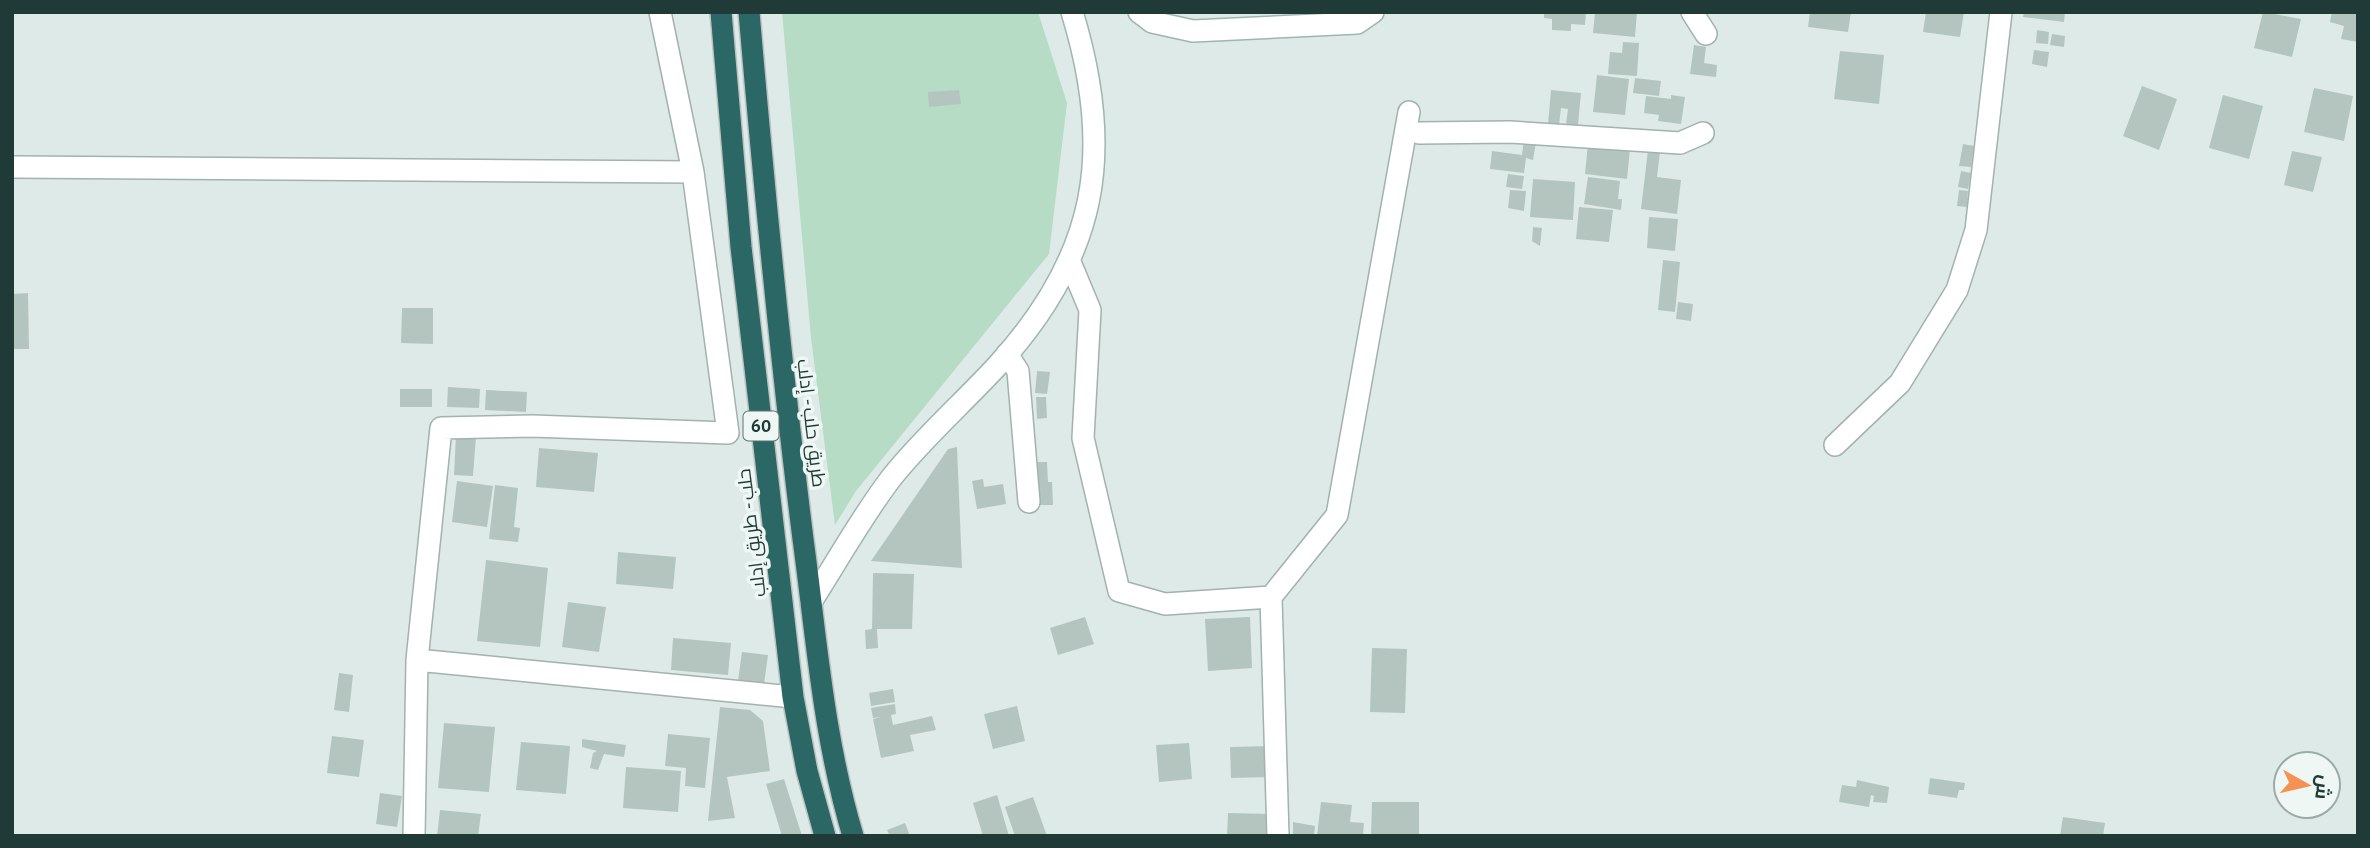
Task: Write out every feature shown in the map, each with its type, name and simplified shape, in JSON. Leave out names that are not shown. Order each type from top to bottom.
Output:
[{"type":"highway","name":"حلب - طريق إدلب","points":[[721,12],[741,247],[793,698],[807,771],[825,836]]},
{"type":"highway","name":"طريق حلب - إدلب","points":[[750,12],[778,342],[826,727],[835,775],[853,836]]},
{"type":"street","points":[[414,836],[417,660],[441,428],[532,426],[728,433],[693,172],[660,12]]},
{"type":"street","points":[[811,602],[893,477],[1007,354],[1036,317],[1070,262],[1088,205],[1095,168],[1096,129],[1087,62],[1072,12]]},
{"type":"street","points":[[1139,12],[1152,22],[1193,31],[1357,23],[1373,12]]},
{"type":"street","points":[[1692,12],[1706,34]]},
{"type":"street","points":[[1835,445],[1900,383],[1957,290],[1976,230],[2001,12]]},
{"type":"street","points":[[1278,836],[1271,597],[1337,515],[1409,112]]},
{"type":"street","points":[[1419,132],[1510,132],[1680,144],[1703,133]]},
{"type":"street","points":[[12,167],[693,172]]},
{"type":"street","points":[[1070,262],[1090,310],[1083,438],[1119,591],[1165,604],[1271,597]]},
{"type":"street","points":[[1007,354],[1018,371],[1029,502]]},
{"type":"street","points":[[417,660],[793,698]]},
{"type":"green space","points":[[782,12],[1038,12],[1067,103],[1049,254],[856,491],[835,525],[811,338]]},
{"type":"building","points":[[1544,12],[1586,12],[1585,25],[1571,24],[1571,31],[1552,30],[1552,19],[1544,18]]},
{"type":"building","points":[[1595,12],[1637,12],[1635,37],[1593,33]]},
{"type":"building","points":[[1810,12],[1851,12],[1848,32],[1808,27]]},
{"type":"building","points":[[1926,12],[1964,12],[1960,37],[1923,32]]},
{"type":"building","points":[[2024,12],[2065,12],[2064,22],[2023,17]]},
{"type":"building","points":[[2263,12],[2301,19],[2292,57],[2254,48]]},
{"type":"building","points":[[2332,12],[2358,12],[2358,42],[2341,39],[2344,26],[2330,22]]},
{"type":"building","points":[[2037,30],[2049,32],[2048,44],[2036,43]]},
{"type":"building","points":[[2052,34],[2065,36],[2064,47],[2050,45]]},
{"type":"building","points":[[1623,42],[1639,43],[1637,76],[1608,74],[1610,52],[1622,53]]},
{"type":"building","points":[[1694,45],[1706,47],[1704,63],[1717,65],[1716,77],[1690,74]]},
{"type":"building","points":[[2034,50],[2049,52],[2047,67],[2032,64]]},
{"type":"building","points":[[1840,51],[1884,55],[1879,104],[1834,99]]},
{"type":"building","points":[[1597,75],[1629,79],[1625,115],[1593,112]]},
{"type":"building","points":[[1635,78],[1661,81],[1659,96],[1633,93]]},
{"type":"building","points":[[2142,86],[2177,99],[2159,150],[2123,136]]},
{"type":"building","points":[[2314,88],[2353,96],[2344,141],[2304,132]]},
{"type":"building","points":[[959,90],[961,104],[929,107],[928,92]]},
{"type":"building","points":[[1551,90],[1581,93],[1578,125],[1566,124],[1568,109],[1561,108],[1559,125],[1548,124]]},
{"type":"building","points":[[1671,95],[1685,97],[1681,124],[1658,121],[1659,115],[1644,113],[1646,96],[1671,99]]},
{"type":"building","points":[[2223,95],[2263,106],[2249,159],[2209,148]]},
{"type":"building","points":[[1524,140],[1536,142],[1533,160],[1526,158],[1524,173],[1490,169],[1492,151],[1522,155]]},
{"type":"building","points":[[1588,144],[1630,149],[1627,179],[1585,174]]},
{"type":"building","points":[[1963,144],[1974,146],[1971,167],[1959,166]]},
{"type":"building","points":[[1648,150],[1660,152],[1657,177],[1681,180],[1677,214],[1641,209]]},
{"type":"building","points":[[2292,151],[2322,157],[2313,192],[2284,185]]},
{"type":"building","points":[[1961,171],[1971,173],[1968,189],[1958,187]]},
{"type":"building","points":[[1508,174],[1524,176],[1522,189],[1506,187]]},
{"type":"building","points":[[1588,177],[1620,181],[1618,199],[1622,199],[1621,210],[1584,204]]},
{"type":"building","points":[[1533,179],[1575,182],[1573,220],[1530,217]]},
{"type":"building","points":[[1510,190],[1526,191],[1524,211],[1508,208]]},
{"type":"building","points":[[1959,190],[1968,191],[1967,207],[1957,206]]},
{"type":"building","points":[[1579,207],[1613,210],[1609,242],[1576,239]]},
{"type":"building","points":[[1649,217],[1678,219],[1675,251],[1647,248]]},
{"type":"building","points":[[1533,227],[1542,228],[1540,246],[1532,241]]},
{"type":"building","points":[[1663,260],[1680,262],[1675,312],[1658,310]]},
{"type":"building","points":[[28,293],[29,349],[12,349],[12,294]]},
{"type":"building","points":[[1678,302],[1693,304],[1691,321],[1676,319]]},
{"type":"building","points":[[402,308],[433,308],[433,344],[401,343]]},
{"type":"building","points":[[1037,371],[1050,372],[1047,394],[1035,393]]},
{"type":"building","points":[[448,387],[480,389],[479,408],[447,407]]},
{"type":"building","points":[[400,389],[432,389],[432,407],[400,407]]},
{"type":"building","points":[[486,390],[527,392],[526,412],[485,410]]},
{"type":"building","points":[[1036,397],[1046,397],[1047,418],[1037,419]]},
{"type":"building","points":[[456,435],[476,436],[473,476],[454,475]]},
{"type":"building","points":[[957,447],[962,568],[871,561],[948,449]]},
{"type":"building","points":[[539,448],[598,453],[594,492],[536,487]]},
{"type":"building","points":[[1033,462],[1047,462],[1048,482],[1052,482],[1053,505],[1034,505]]},
{"type":"building","points":[[983,479],[984,487],[1003,484],[1006,504],[977,509],[972,481]]},
{"type":"building","points":[[457,481],[493,486],[487,527],[452,522]]},
{"type":"building","points":[[495,485],[518,488],[514,527],[520,528],[518,542],[489,539]]},
{"type":"building","points":[[618,552],[676,557],[673,589],[616,584]]},
{"type":"building","points":[[486,560],[548,568],[540,647],[477,641]]},
{"type":"building","points":[[873,573],[914,574],[912,629],[877,629],[878,648],[866,649],[865,630],[872,629]]},
{"type":"building","points":[[568,602],[606,607],[599,652],[562,647]]},
{"type":"building","points":[[1085,617],[1094,644],[1058,655],[1050,628]]},
{"type":"building","points":[[1250,617],[1252,668],[1208,671],[1205,619]]},
{"type":"building","points":[[673,638],[731,643],[728,675],[671,670]]},
{"type":"building","points":[[1372,648],[1407,649],[1405,713],[1370,712]]},
{"type":"building","points":[[742,652],[768,655],[764,684],[738,681]]},
{"type":"building","points":[[339,673],[353,675],[349,712],[334,710]]},
{"type":"building","points":[[893,689],[895,702],[871,706],[869,693]]},
{"type":"building","points":[[895,704],[896,714],[891,715],[893,725],[932,716],[936,730],[910,735],[914,751],[881,758],[873,719],[881,717],[873,718],[871,708]]},
{"type":"building","points":[[1017,706],[1025,741],[993,749],[984,714]]},
{"type":"building","points":[[720,707],[750,710],[763,721],[770,771],[727,777],[735,818],[708,821]]},
{"type":"building","points":[[444,723],[495,727],[489,792],[438,788]]},
{"type":"building","points":[[668,734],[710,738],[705,788],[685,786],[686,768],[665,766]]},
{"type":"building","points":[[332,736],[364,740],[359,777],[327,773]]},
{"type":"building","points":[[582,739],[626,745],[624,757],[604,754],[598,770],[590,768],[593,753],[597,751],[582,747]]},
{"type":"building","points":[[521,742],[570,746],[566,794],[516,790]]},
{"type":"building","points":[[1189,743],[1192,779],[1159,782],[1156,745]]},
{"type":"building","points":[[1272,746],[1273,777],[1231,778],[1230,747]]},
{"type":"building","points":[[626,767],[681,771],[678,812],[623,808]]},
{"type":"building","points":[[1930,778],[1965,783],[1964,790],[1959,790],[1957,798],[1928,794]]},
{"type":"building","points":[[784,779],[802,836],[782,836],[766,784]]},
{"type":"building","points":[[1857,780],[1889,787],[1887,803],[1873,802],[1874,796],[1871,795],[1869,807],[1839,802],[1842,785],[1856,787]]},
{"type":"building","points":[[380,793],[402,796],[397,827],[376,824]]},
{"type":"building","points":[[997,795],[1009,836],[983,836],[973,803]]},
{"type":"building","points":[[1033,797],[1047,836],[1015,836],[1005,807]]},
{"type":"building","points":[[1321,802],[1352,805],[1350,822],[1364,823],[1363,836],[1317,836]]},
{"type":"building","points":[[1372,802],[1419,802],[1419,836],[1371,836]]},
{"type":"building","points":[[440,810],[481,814],[478,836],[437,836]]},
{"type":"building","points":[[1228,813],[1272,814],[1272,836],[1227,836]]},
{"type":"building","points":[[2063,817],[2105,823],[2103,836],[2060,836]]},
{"type":"building","points":[[1293,822],[1315,826],[1314,836],[1293,836]]},
{"type":"building","points":[[905,823],[910,836],[890,836],[887,830]]}]
